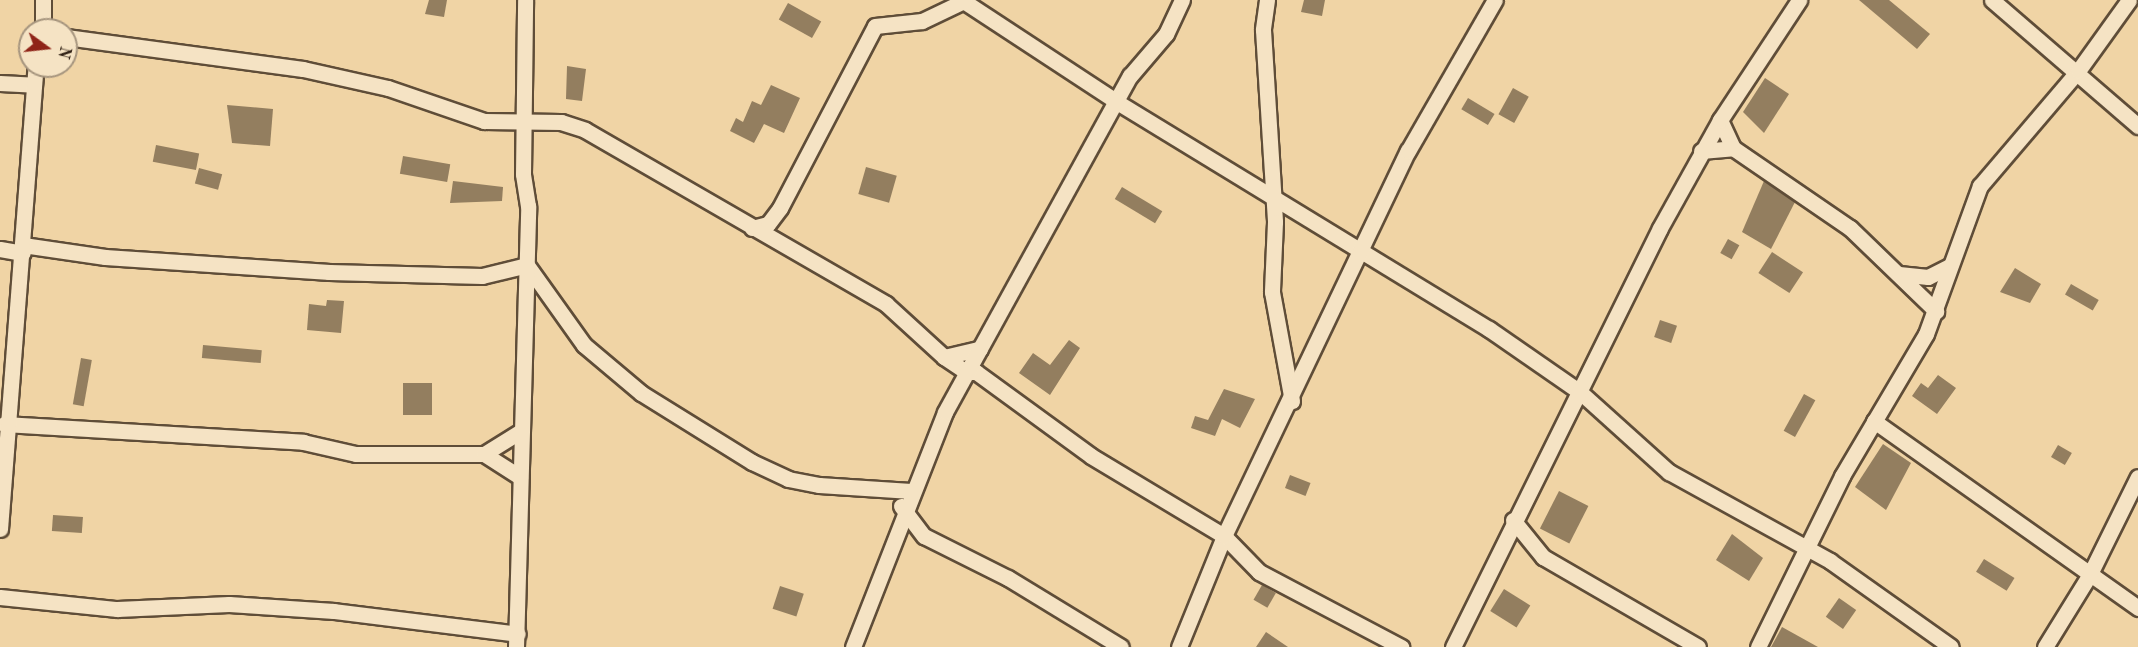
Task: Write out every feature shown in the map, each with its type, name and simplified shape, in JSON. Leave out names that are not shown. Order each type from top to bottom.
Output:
[{"type":"street","points":[[42,18],[43,0]]},
{"type":"street","points":[[0,597],[117,609],[229,604],[311,609],[517,640],[527,266],[524,123],[525,0]]},
{"type":"street","points":[[752,228],[768,224],[780,208],[874,26],[922,21],[963,0],[1117,102],[1489,328],[1580,392],[1670,472],[1807,549],[1951,647]]},
{"type":"street","points":[[853,647],[897,537],[911,491],[966,372],[1130,76],[1166,34],[1182,0]]},
{"type":"street","points":[[1267,0],[1263,30],[1272,292],[1292,401]]},
{"type":"street","points":[[1179,647],[1224,536],[1292,401],[1408,151],[1495,0]]},
{"type":"street","points":[[1453,647],[1513,520],[1701,151],[1799,0]]},
{"type":"street","points":[[1992,0],[2078,71],[2138,126]]},
{"type":"street","points":[[1758,647],[1874,421],[1936,311],[1980,186],[2078,71],[2129,0]]},
{"type":"street","points":[[78,39],[303,69],[388,88],[484,121],[561,122],[585,130],[886,304],[944,357],[966,372],[976,372],[1091,456],[1224,536],[1259,572],[1401,647]]},
{"type":"street","points":[[0,529],[4,424],[23,249],[35,78]]},
{"type":"street","points":[[0,83],[34,85]]},
{"type":"street","points":[[1720,120],[1733,148],[1850,228],[1936,311]]},
{"type":"street","points":[[1701,151],[1733,148]]},
{"type":"street","points":[[0,249],[329,272],[482,276],[527,266]]},
{"type":"street","points":[[527,266],[584,345],[641,393],[788,479],[890,494],[911,491]]},
{"type":"street","points":[[1899,274],[1922,278],[1950,266]]},
{"type":"street","points":[[944,357],[980,349]]},
{"type":"street","points":[[1874,421],[2138,608]]},
{"type":"street","points":[[4,424],[303,442],[356,454],[484,454],[521,431]]},
{"type":"street","points":[[484,454],[520,477]]},
{"type":"street","points":[[2045,647],[2090,574],[2138,477]]},
{"type":"street","points":[[890,494],[924,536],[1008,578],[1121,647]]},
{"type":"street","points":[[1513,520],[1543,557],[1698,647]]},
{"type":"street","points":[[897,537],[924,536]]},
{"type":"building","points":[[429,0],[447,0],[444,17],[425,14]]},
{"type":"building","points":[[1304,0],[1325,0],[1322,16],[1301,12]]},
{"type":"building","points":[[1859,0],[1889,0],[1930,34],[1917,49]]},
{"type":"building","points":[[788,3],[821,21],[812,38],[779,20]]},
{"type":"building","points":[[567,66],[586,69],[582,101],[566,99]]},
{"type":"building","points":[[1765,78],[1789,94],[1764,133],[1743,112]]},
{"type":"building","points":[[771,85],[800,98],[784,133],[764,124],[754,143],[730,131],[736,118],[743,122],[752,101],[761,105]]},
{"type":"building","points":[[1513,88],[1529,97],[1514,123],[1498,114]]},
{"type":"building","points":[[1468,98],[1495,114],[1488,125],[1461,109]]},
{"type":"building","points":[[227,105],[273,109],[270,146],[232,143]]},
{"type":"building","points":[[156,145],[199,153],[196,170],[153,162]]},
{"type":"building","points":[[403,156],[450,164],[447,182],[400,174]]},
{"type":"building","points":[[866,167],[897,176],[889,203],[858,194]]},
{"type":"building","points":[[199,168],[222,174],[218,190],[195,183]]},
{"type":"building","points":[[453,181],[503,187],[502,201],[450,203]]},
{"type":"building","points":[[1764,181],[1795,202],[1771,249],[1742,232]]},
{"type":"building","points":[[1122,187],[1162,211],[1155,223],[1115,199]]},
{"type":"building","points":[[1728,239],[1739,245],[1732,259],[1720,253]]},
{"type":"building","points":[[1772,252],[1803,272],[1789,293],[1758,273]]},
{"type":"building","points":[[2015,268],[2041,284],[2030,303],[2000,292]]},
{"type":"building","points":[[2071,284],[2099,300],[2093,310],[2065,294]]},
{"type":"building","points":[[327,300],[344,301],[341,333],[307,330],[309,304],[326,306]]},
{"type":"building","points":[[1660,320],[1677,326],[1671,343],[1654,337]]},
{"type":"building","points":[[1069,340],[1080,348],[1050,395],[1019,373],[1033,353],[1050,365]]},
{"type":"building","points":[[203,345],[262,350],[261,363],[202,358]]},
{"type":"building","points":[[81,358],[92,360],[84,406],[73,404]]},
{"type":"building","points":[[1938,375],[1956,388],[1937,414],[1912,396],[1921,383],[1928,388]]},
{"type":"building","points":[[403,383],[432,383],[432,415],[403,415]]},
{"type":"building","points":[[1224,389],[1255,399],[1240,428],[1222,419],[1215,436],[1191,428],[1195,416],[1208,420]]},
{"type":"building","points":[[1804,394],[1815,400],[1795,437],[1784,431]]},
{"type":"building","points":[[1883,444],[1911,463],[1886,510],[1855,487]]},
{"type":"building","points":[[2058,445],[2072,453],[2065,465],[2051,457]]},
{"type":"building","points":[[1290,475],[1311,483],[1306,496],[1285,488]]},
{"type":"building","points":[[1559,491],[1588,506],[1569,543],[1540,528]]},
{"type":"building","points":[[53,515],[83,517],[82,533],[52,531]]},
{"type":"building","points":[[1732,534],[1763,558],[1749,581],[1716,560]]},
{"type":"building","points":[[1984,559],[2015,578],[2007,591],[1976,572]]},
{"type":"building","points":[[1262,585],[1276,593],[1267,608],[1254,600]]},
{"type":"building","points":[[780,586],[804,594],[796,617],[773,609]]},
{"type":"building","points":[[1504,589],[1530,605],[1517,627],[1490,611]]},
{"type":"building","points":[[1839,598],[1856,610],[1843,629],[1826,617]]},
{"type":"building","points":[[1782,627],[1818,647],[1771,647]]},
{"type":"building","points":[[1266,632],[1288,647],[1256,647]]}]
